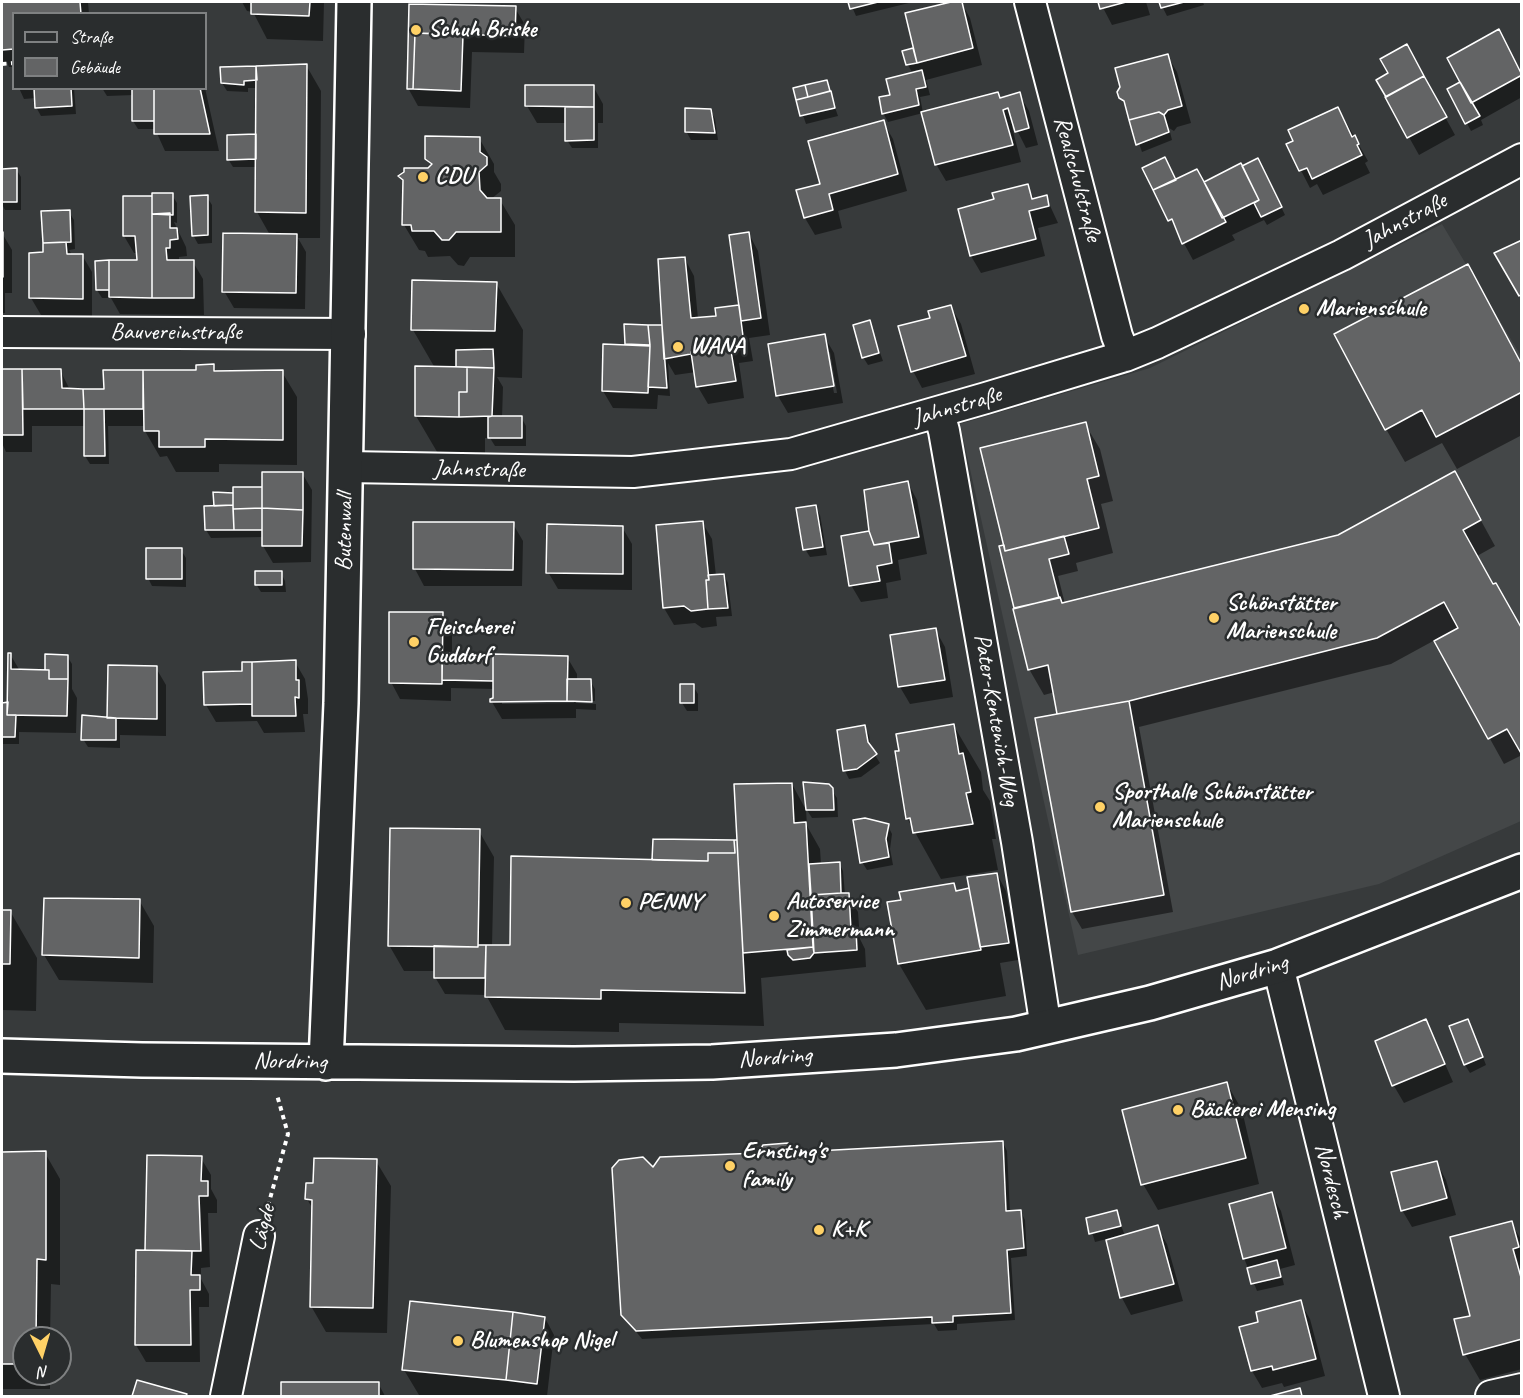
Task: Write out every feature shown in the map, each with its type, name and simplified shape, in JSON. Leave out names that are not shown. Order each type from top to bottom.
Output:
[{"type":"main road","name":"Butenwall","points":[[326,1063],[341,703],[350,334],[354,2]]},
{"type":"main road","name":"Nordring","points":[[2,1056],[550,1065],[712,1062],[896,1050],[1046,1028],[1150,1004],[1278,966],[1521,871]]},
{"type":"street","name":"Realschulstraße","points":[[1030,2],[1117,336],[1125,356]]},
{"type":"street","name":"Jahnstraße","points":[[347,467],[633,472],[791,454],[1125,356],[1342,255],[1521,159]]},
{"type":"street","name":"Bauvereinstraße","points":[[2,332],[350,334]]},
{"type":"street","name":"Pater-Kentenich-Weg","points":[[939,412],[945,431],[1017,842],[1046,1028]]},
{"type":"street","name":"Nordesch","points":[[1278,966],[1384,1396]]},
{"type":"street","name":"Lägde","points":[[226,1396],[259,1236]]},
{"type":"street","points":[[1491,1396],[1521,1389]]},
{"type":"path","name":"Lägde","points":[[259,1236],[288,1134],[268,1061]]},
{"type":"shaded area","points":[[1442,224],[1521,356],[1521,821],[1379,884],[1078,955],[960,424],[1150,368]]},
{"type":"building","points":[[2,2],[80,2],[81,12],[12,12],[12,49],[2,50]]},
{"type":"building","points":[[251,2],[310,2],[309,16],[251,14]]},
{"type":"building","points":[[848,2],[878,2],[850,9]]},
{"type":"building","points":[[951,2],[962,2],[973,48],[917,63],[905,13]]},
{"type":"building","points":[[1098,2],[1126,2],[1100,9]]},
{"type":"building","points":[[1159,2],[1184,2],[1161,8]]},
{"type":"building","points":[[409,4],[516,6],[515,36],[415,33],[413,89],[407,89]]},
{"type":"building","points":[[1499,29],[1522,75],[1471,103],[1447,58]]},
{"type":"building","points":[[415,33],[463,35],[461,91],[413,89]]},
{"type":"building","points":[[1407,44],[1424,76],[1386,97],[1376,80],[1388,73],[1380,59]]},
{"type":"building","points":[[913,48],[917,63],[906,65],[902,51]]},
{"type":"building","points":[[1168,54],[1182,106],[1168,110],[1164,115],[1159,112],[1129,120],[1124,101],[1119,98],[1117,92],[1120,87],[1115,68]]},
{"type":"building","points":[[307,64],[306,213],[255,212],[256,66]]},
{"type":"building","points":[[256,66],[257,80],[244,81],[244,85],[221,83],[220,67]]},
{"type":"building","points":[[922,70],[926,87],[916,89],[919,105],[882,114],[879,97],[890,95],[886,79]]},
{"type":"building","points":[[1424,76],[1447,117],[1407,138],[1385,97]]},
{"type":"building","points":[[827,80],[830,91],[808,97],[805,85]]},
{"type":"building","points":[[1460,82],[1480,116],[1465,124],[1447,89]]},
{"type":"building","points":[[525,85],[594,85],[594,107],[525,106]]},
{"type":"building","points":[[805,85],[808,97],[796,100],[793,88]]},
{"type":"building","points":[[34,90],[71,90],[72,106],[35,108]]},
{"type":"building","points":[[132,90],[154,90],[154,121],[132,121]]},
{"type":"building","points":[[154,90],[200,90],[210,134],[154,134]]},
{"type":"building","points":[[831,91],[835,108],[800,116],[796,100]]},
{"type":"building","points":[[998,92],[1000,98],[1020,92],[1029,128],[1015,132],[1008,108],[1003,110],[1013,145],[935,165],[921,112]]},
{"type":"building","points":[[565,107],[594,107],[594,140],[565,141]]},
{"type":"building","points":[[1338,107],[1352,137],[1355,135],[1362,155],[1312,179],[1307,168],[1299,171],[1286,144],[1293,141],[1288,130]]},
{"type":"building","points":[[685,108],[711,109],[715,133],[685,132]]},
{"type":"building","points":[[1159,112],[1164,115],[1169,132],[1136,145],[1129,120]]},
{"type":"building","points":[[884,120],[898,174],[829,194],[833,210],[804,218],[796,190],[820,184],[808,141]]},
{"type":"building","points":[[256,134],[256,159],[227,160],[227,135]]},
{"type":"building","points":[[425,136],[480,137],[480,152],[487,157],[487,165],[479,172],[480,190],[487,198],[501,198],[501,232],[456,232],[449,240],[442,240],[434,231],[412,231],[411,225],[402,225],[403,180],[398,176],[404,172],[404,168],[428,168],[432,164],[425,159]]},
{"type":"building","points":[[1165,157],[1176,180],[1153,190],[1142,168]]},
{"type":"building","points":[[1258,158],[1282,207],[1261,217],[1254,203],[1259,200],[1242,166]]},
{"type":"building","points":[[1241,163],[1259,200],[1222,218],[1204,182]]},
{"type":"building","points":[[17,168],[17,202],[2,202],[2,169]]},
{"type":"building","points":[[1197,169],[1226,222],[1182,244],[1172,219],[1168,221],[1153,190]]},
{"type":"building","points":[[1028,184],[1032,199],[1047,195],[1049,206],[1029,211],[1036,239],[970,256],[958,209],[994,199],[992,193]]},
{"type":"building","points":[[152,193],[173,193],[173,215],[152,214]]},
{"type":"building","points":[[208,195],[208,235],[192,236],[190,196]]},
{"type":"building","points":[[123,196],[152,196],[152,298],[109,297],[109,260],[137,260],[135,236],[123,236]]},
{"type":"building","points":[[70,210],[71,242],[43,243],[41,211]]},
{"type":"building","points":[[170,213],[170,228],[177,228],[178,239],[170,240],[170,248],[166,248],[167,260],[194,260],[194,298],[152,298],[152,214]]},
{"type":"building","points":[[3,232],[3,277],[2,277]]},
{"type":"building","points":[[749,232],[761,318],[741,321],[729,235]]},
{"type":"building","points":[[223,233],[297,234],[296,293],[222,292]]},
{"type":"building","points":[[1522,240],[1522,294],[1519,296],[1494,253]]},
{"type":"building","points":[[66,242],[67,254],[83,254],[83,299],[29,298],[29,253],[43,252],[43,243]]},
{"type":"building","points":[[685,257],[691,318],[716,316],[715,308],[739,305],[744,344],[664,359],[658,259]]},
{"type":"building","points":[[109,260],[109,290],[96,290],[95,261]]},
{"type":"building","points":[[1468,264],[1522,365],[1522,392],[1436,437],[1422,410],[1385,430],[1334,334]]},
{"type":"building","points":[[412,280],[497,282],[495,331],[411,330]]},
{"type":"building","points":[[951,305],[966,356],[911,372],[898,326],[930,318],[928,311]]},
{"type":"building","points":[[870,320],[879,353],[862,358],[853,325]]},
{"type":"building","points":[[624,324],[648,325],[650,345],[625,344]]},
{"type":"building","points":[[648,325],[662,325],[667,388],[648,387],[650,346]]},
{"type":"building","points":[[825,334],[834,386],[776,396],[768,344]]},
{"type":"building","points":[[603,344],[650,346],[648,393],[602,391]]},
{"type":"building","points":[[730,345],[736,381],[696,387],[691,352]]},
{"type":"building","points":[[493,349],[494,368],[456,367],[456,350]]},
{"type":"building","points":[[214,364],[214,371],[283,370],[283,440],[205,439],[205,447],[159,447],[159,431],[144,431],[143,370],[196,370],[196,365]]},
{"type":"building","points":[[415,366],[467,367],[467,392],[459,392],[459,417],[415,416]]},
{"type":"building","points":[[467,367],[494,368],[492,416],[459,417],[459,392],[467,392]]},
{"type":"building","points":[[2,369],[22,369],[23,435],[2,435]]},
{"type":"building","points":[[22,369],[61,369],[62,388],[83,389],[84,409],[23,409]]},
{"type":"building","points":[[103,370],[143,370],[143,409],[84,409],[83,389],[104,389]]},
{"type":"building","points":[[84,409],[104,409],[105,456],[84,456]]},
{"type":"building","points":[[522,416],[522,438],[488,438],[488,417]]},
{"type":"building","points":[[1086,422],[1099,476],[1087,479],[1099,528],[1005,551],[980,448]]},
{"type":"building","name":"Schönstätter Marienschule","points":[[1455,471],[1481,520],[1463,530],[1493,584],[1496,583],[1522,629],[1522,755],[1507,729],[1488,739],[1434,641],[1458,628],[1444,602],[1377,638],[1129,701],[1057,714],[1048,665],[1028,670],[1013,609],[1060,597],[1062,603],[1338,535]]},
{"type":"building","points":[[262,472],[303,472],[303,510],[262,508]]},
{"type":"building","points":[[908,481],[919,537],[874,545],[869,531],[864,490]]},
{"type":"building","points":[[233,487],[262,487],[262,508],[233,509]]},
{"type":"building","points":[[213,492],[233,493],[233,505],[214,506]]},
{"type":"building","points":[[233,505],[234,530],[205,530],[204,506]]},
{"type":"building","points":[[816,505],[823,547],[803,550],[796,508]]},
{"type":"building","points":[[262,508],[262,530],[234,530],[233,509]]},
{"type":"building","points":[[262,508],[303,510],[302,546],[262,546]]},
{"type":"building","points":[[703,521],[709,580],[706,580],[708,609],[691,611],[684,606],[663,608],[656,525]]},
{"type":"building","points":[[413,522],[514,522],[513,570],[413,569]]},
{"type":"building","points":[[547,524],[623,526],[623,574],[546,573]]},
{"type":"building","points":[[869,531],[874,545],[889,543],[892,563],[877,566],[880,581],[849,586],[841,536]]},
{"type":"building","points":[[1064,536],[1069,554],[1049,559],[1059,598],[1014,608],[999,546],[1004,545],[1005,551]]},
{"type":"building","points":[[146,548],[182,548],[182,579],[146,579]]},
{"type":"building","points":[[255,571],[282,571],[282,585],[255,585]]},
{"type":"building","points":[[724,574],[728,608],[708,609],[706,580],[709,580],[708,575]]},
{"type":"building","points":[[389,612],[443,612],[442,684],[389,683]]},
{"type":"building","points":[[936,628],[945,680],[898,687],[890,635]]},
{"type":"building","points":[[8,653],[11,653],[11,669],[49,670],[49,679],[68,679],[67,716],[7,715]]},
{"type":"building","points":[[442,653],[493,654],[493,681],[442,680]]},
{"type":"building","points":[[45,654],[68,655],[68,679],[49,679],[49,670],[45,670]]},
{"type":"building","points":[[493,654],[568,656],[567,701],[490,702],[493,698]]},
{"type":"building","points":[[296,660],[299,698],[295,697],[296,716],[252,716],[252,662]]},
{"type":"building","points":[[242,662],[252,662],[252,704],[204,705],[203,672],[242,671]]},
{"type":"building","points":[[108,665],[157,666],[157,719],[107,718]]},
{"type":"building","points":[[567,679],[591,679],[592,702],[567,701]]},
{"type":"building","points":[[680,684],[694,684],[694,703],[680,703]]},
{"type":"building","name":"Sporthalle Schönstätter Marienschule","points":[[1129,701],[1164,895],[1071,912],[1035,718]]},
{"type":"building","points":[[8,702],[7,715],[16,715],[15,737],[2,737],[2,703]]},
{"type":"building","points":[[82,715],[116,718],[116,740],[81,740]]},
{"type":"building","points":[[954,724],[959,754],[963,753],[971,792],[966,793],[973,824],[913,833],[910,818],[906,819],[895,751],[899,751],[896,734]]},
{"type":"building","points":[[865,725],[868,742],[877,754],[857,769],[843,771],[837,730]]},
{"type":"building","points":[[803,782],[829,784],[833,788],[834,810],[806,810]]},
{"type":"building","points":[[792,783],[794,823],[806,822],[813,947],[743,953],[734,784]]},
{"type":"building","points":[[865,818],[889,824],[886,839],[889,857],[860,863],[853,820]]},
{"type":"building","points":[[390,828],[480,829],[478,947],[388,946]]},
{"type":"building","points":[[653,839],[734,840],[735,853],[708,853],[708,861],[652,860]]},
{"type":"building","name":"PENNY","points":[[734,840],[737,840],[745,993],[601,990],[601,999],[485,997],[486,945],[510,945],[511,856],[708,861],[708,853],[735,853]]},
{"type":"building","points":[[840,862],[841,893],[811,895],[809,864]]},
{"type":"building","points":[[997,873],[1009,943],[980,947],[967,877]]},
{"type":"building","points":[[954,883],[956,891],[969,888],[981,950],[898,964],[887,902],[901,900],[899,892]]},
{"type":"building","points":[[849,893],[851,930],[856,930],[857,950],[814,953],[811,895]]},
{"type":"building","points":[[44,898],[140,899],[139,958],[42,955]]},
{"type":"building","points":[[2,910],[11,910],[10,964],[2,964]]},
{"type":"building","points":[[478,945],[486,945],[485,978],[434,978],[434,946],[478,947]]},
{"type":"building","points":[[813,947],[814,953],[810,958],[793,960],[788,955],[787,950]]},
{"type":"building","points":[[1426,1019],[1445,1064],[1392,1086],[1375,1041]]},
{"type":"building","points":[[1468,1019],[1483,1057],[1464,1065],[1449,1026]]},
{"type":"building","points":[[1227,1082],[1246,1158],[1141,1185],[1122,1110]]},
{"type":"building","name":"K+K","points":[[1003,1141],[1006,1211],[1021,1210],[1024,1248],[1007,1250],[1011,1313],[953,1316],[953,1322],[932,1323],[932,1317],[636,1331],[621,1315],[612,1168],[619,1160],[643,1157],[653,1167],[660,1157],[758,1153],[763,1145],[788,1143],[797,1152]]},
{"type":"building","points":[[46,1151],[46,1260],[37,1259],[36,1326],[12,1326],[12,1364],[2,1364],[2,1152]]},
{"type":"building","points":[[147,1155],[202,1156],[201,1181],[208,1181],[208,1196],[199,1196],[201,1251],[145,1250]]},
{"type":"building","points":[[314,1158],[377,1159],[373,1308],[310,1307],[312,1200],[305,1199],[306,1183],[313,1183]]},
{"type":"building","points":[[1437,1161],[1447,1198],[1401,1211],[1391,1172]]},
{"type":"building","points":[[1272,1192],[1286,1248],[1243,1259],[1229,1204]]},
{"type":"building","points":[[1117,1210],[1121,1226],[1089,1234],[1086,1218]]},
{"type":"building","points":[[1512,1221],[1519,1247],[1513,1249],[1522,1281],[1522,1339],[1463,1355],[1454,1319],[1470,1316],[1450,1237]]},
{"type":"building","points":[[1158,1225],[1174,1284],[1120,1298],[1106,1240]]},
{"type":"building","points":[[136,1250],[192,1251],[191,1275],[200,1275],[200,1290],[190,1290],[191,1345],[135,1345]]},
{"type":"building","points":[[1277,1260],[1281,1277],[1251,1284],[1247,1268]]},
{"type":"building","points":[[1301,1300],[1316,1359],[1273,1370],[1272,1366],[1251,1371],[1239,1327],[1258,1322],[1256,1312]]},
{"type":"building","name":"Blumenshop Nigel","points":[[410,1301],[513,1312],[506,1380],[402,1370]]},
{"type":"building","points":[[513,1312],[545,1317],[537,1384],[506,1380]]},
{"type":"building","points":[[137,1380],[187,1394],[186,1396],[132,1396]]},
{"type":"building","points":[[281,1382],[379,1382],[379,1396],[281,1396]]},
{"type":"building","points":[[1300,1388],[1302,1396],[1270,1396]]},
{"type":"place","name":"Schuh Briske","points":[[416,30]]},
{"type":"place","name":"CDU","points":[[423,177]]},
{"type":"place","name":"Marienschule","points":[[1304,309]]},
{"type":"place","name":"WANA","points":[[678,347]]},
{"type":"place","name":"Schönstätter Marienschule","points":[[1214,618]]},
{"type":"place","name":"Fleischerei Guddorf","points":[[414,642]]},
{"type":"place","name":"Sporthalle Schönstätter Marienschule","points":[[1100,807]]},
{"type":"place","name":"PENNY","points":[[626,903]]},
{"type":"place","name":"Autoservice Zimmermann","points":[[774,916]]},
{"type":"place","name":"Bäckerei Mensing","points":[[1178,1110]]},
{"type":"place","name":"Ernsting's family","points":[[730,1166]]},
{"type":"place","name":"K+K","points":[[819,1230]]},
{"type":"place","name":"Blumenshop Nigel","points":[[458,1341]]}]
